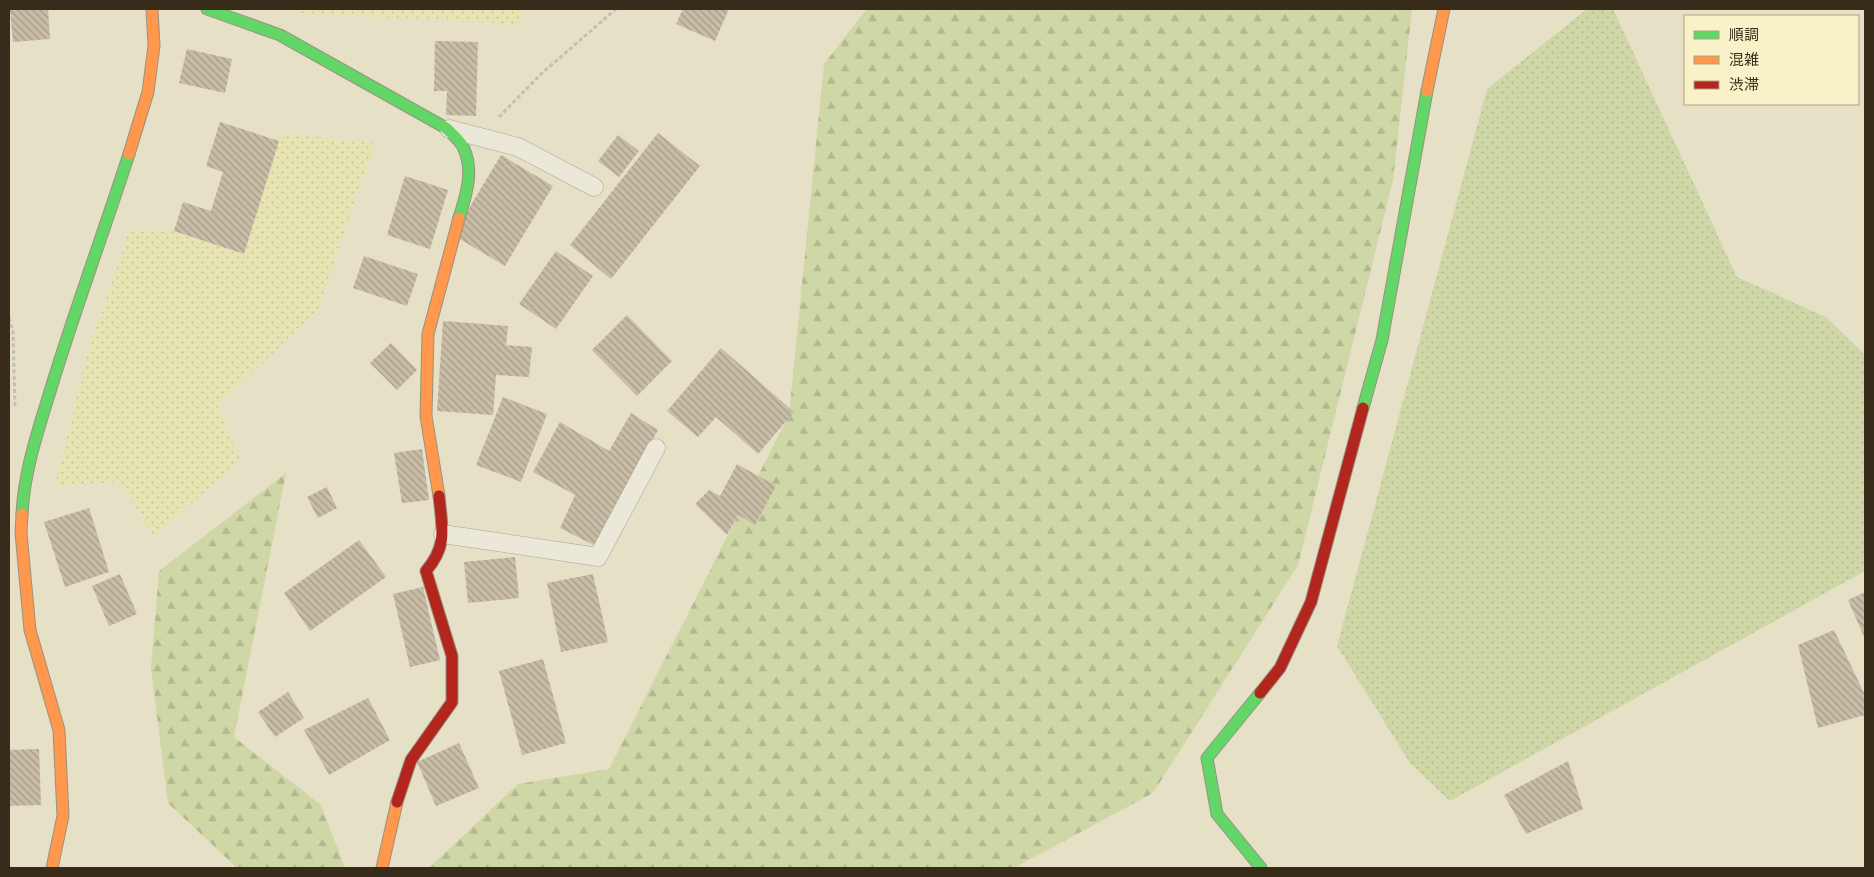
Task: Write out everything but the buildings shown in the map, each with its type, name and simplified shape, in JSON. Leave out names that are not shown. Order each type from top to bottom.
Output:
[{"type":"street","points":[[52,868],[63,816],[60,730],[30,630],[21,534],[24,489],[34,444],[74,315],[116,194],[148,92],[154,46],[152,9]]},
{"type":"street","points":[[207,9],[280,34],[446,128],[464,148],[468,163],[468,192],[453,235],[428,334],[426,416],[438,486],[443,534],[438,557],[426,571],[452,656],[452,702],[411,760],[392,814],[382,868]]},
{"type":"street","points":[[1261,868],[1217,814],[1206,758],[1280,668],[1311,602],[1382,340],[1444,9]]},
{"type":"lane","points":[[446,128],[518,147],[594,187]]},
{"type":"lane","points":[[443,534],[598,557],[656,448]]},
{"type":"path","points":[[479,137],[541,74],[616,9]]},
{"type":"path","points":[[9,318],[13,331],[13,405],[34,444]]},
{"type":"shaded area","points":[[297,9],[522,9],[520,24],[297,13]]},
{"type":"shaded area","points":[[278,133],[375,143],[318,311],[217,405],[240,460],[154,537],[120,482],[55,486],[86,358],[129,231],[174,231],[243,254],[279,141]]},
{"type":"green space","points":[[867,9],[1412,9],[1393,180],[1298,565],[1153,793],[1014,868],[429,868],[518,784],[609,769],[789,415],[824,64]]},
{"type":"green space","points":[[1587,9],[1613,9],[1737,277],[1826,317],[1865,355],[1865,571],[1450,801],[1410,763],[1337,646],[1487,89]]},
{"type":"green space","points":[[286,473],[234,737],[321,805],[345,868],[237,868],[168,803],[151,668],[159,571]]},
{"type":"traffic: fast","points":[[207,9],[280,35],[446,128],[463,146],[467,157],[468,184],[459,218]]},
{"type":"traffic: fast","points":[[1363,408],[1382,340],[1427,91]]},
{"type":"traffic: fast","points":[[22,514],[26,481],[37,433],[129,154]]},
{"type":"traffic: fast","points":[[1260,693],[1207,758],[1217,814],[1261,868]]},
{"type":"traffic: slow","points":[[129,154],[148,92],[154,46],[152,9]]},
{"type":"traffic: slow","points":[[1427,91],[1444,9]]},
{"type":"traffic: slow","points":[[439,496],[426,416],[428,334],[459,218]]},
{"type":"traffic: slow","points":[[22,514],[21,533],[30,630],[59,730],[63,816],[52,868]]},
{"type":"traffic: slow","points":[[382,868],[397,802]]},
{"type":"traffic: jam","points":[[1260,693],[1280,668],[1311,602],[1363,408]]},
{"type":"traffic: jam","points":[[397,802],[411,760],[452,702],[452,656],[426,571],[433,562],[441,544],[442,527],[439,496]]}]
